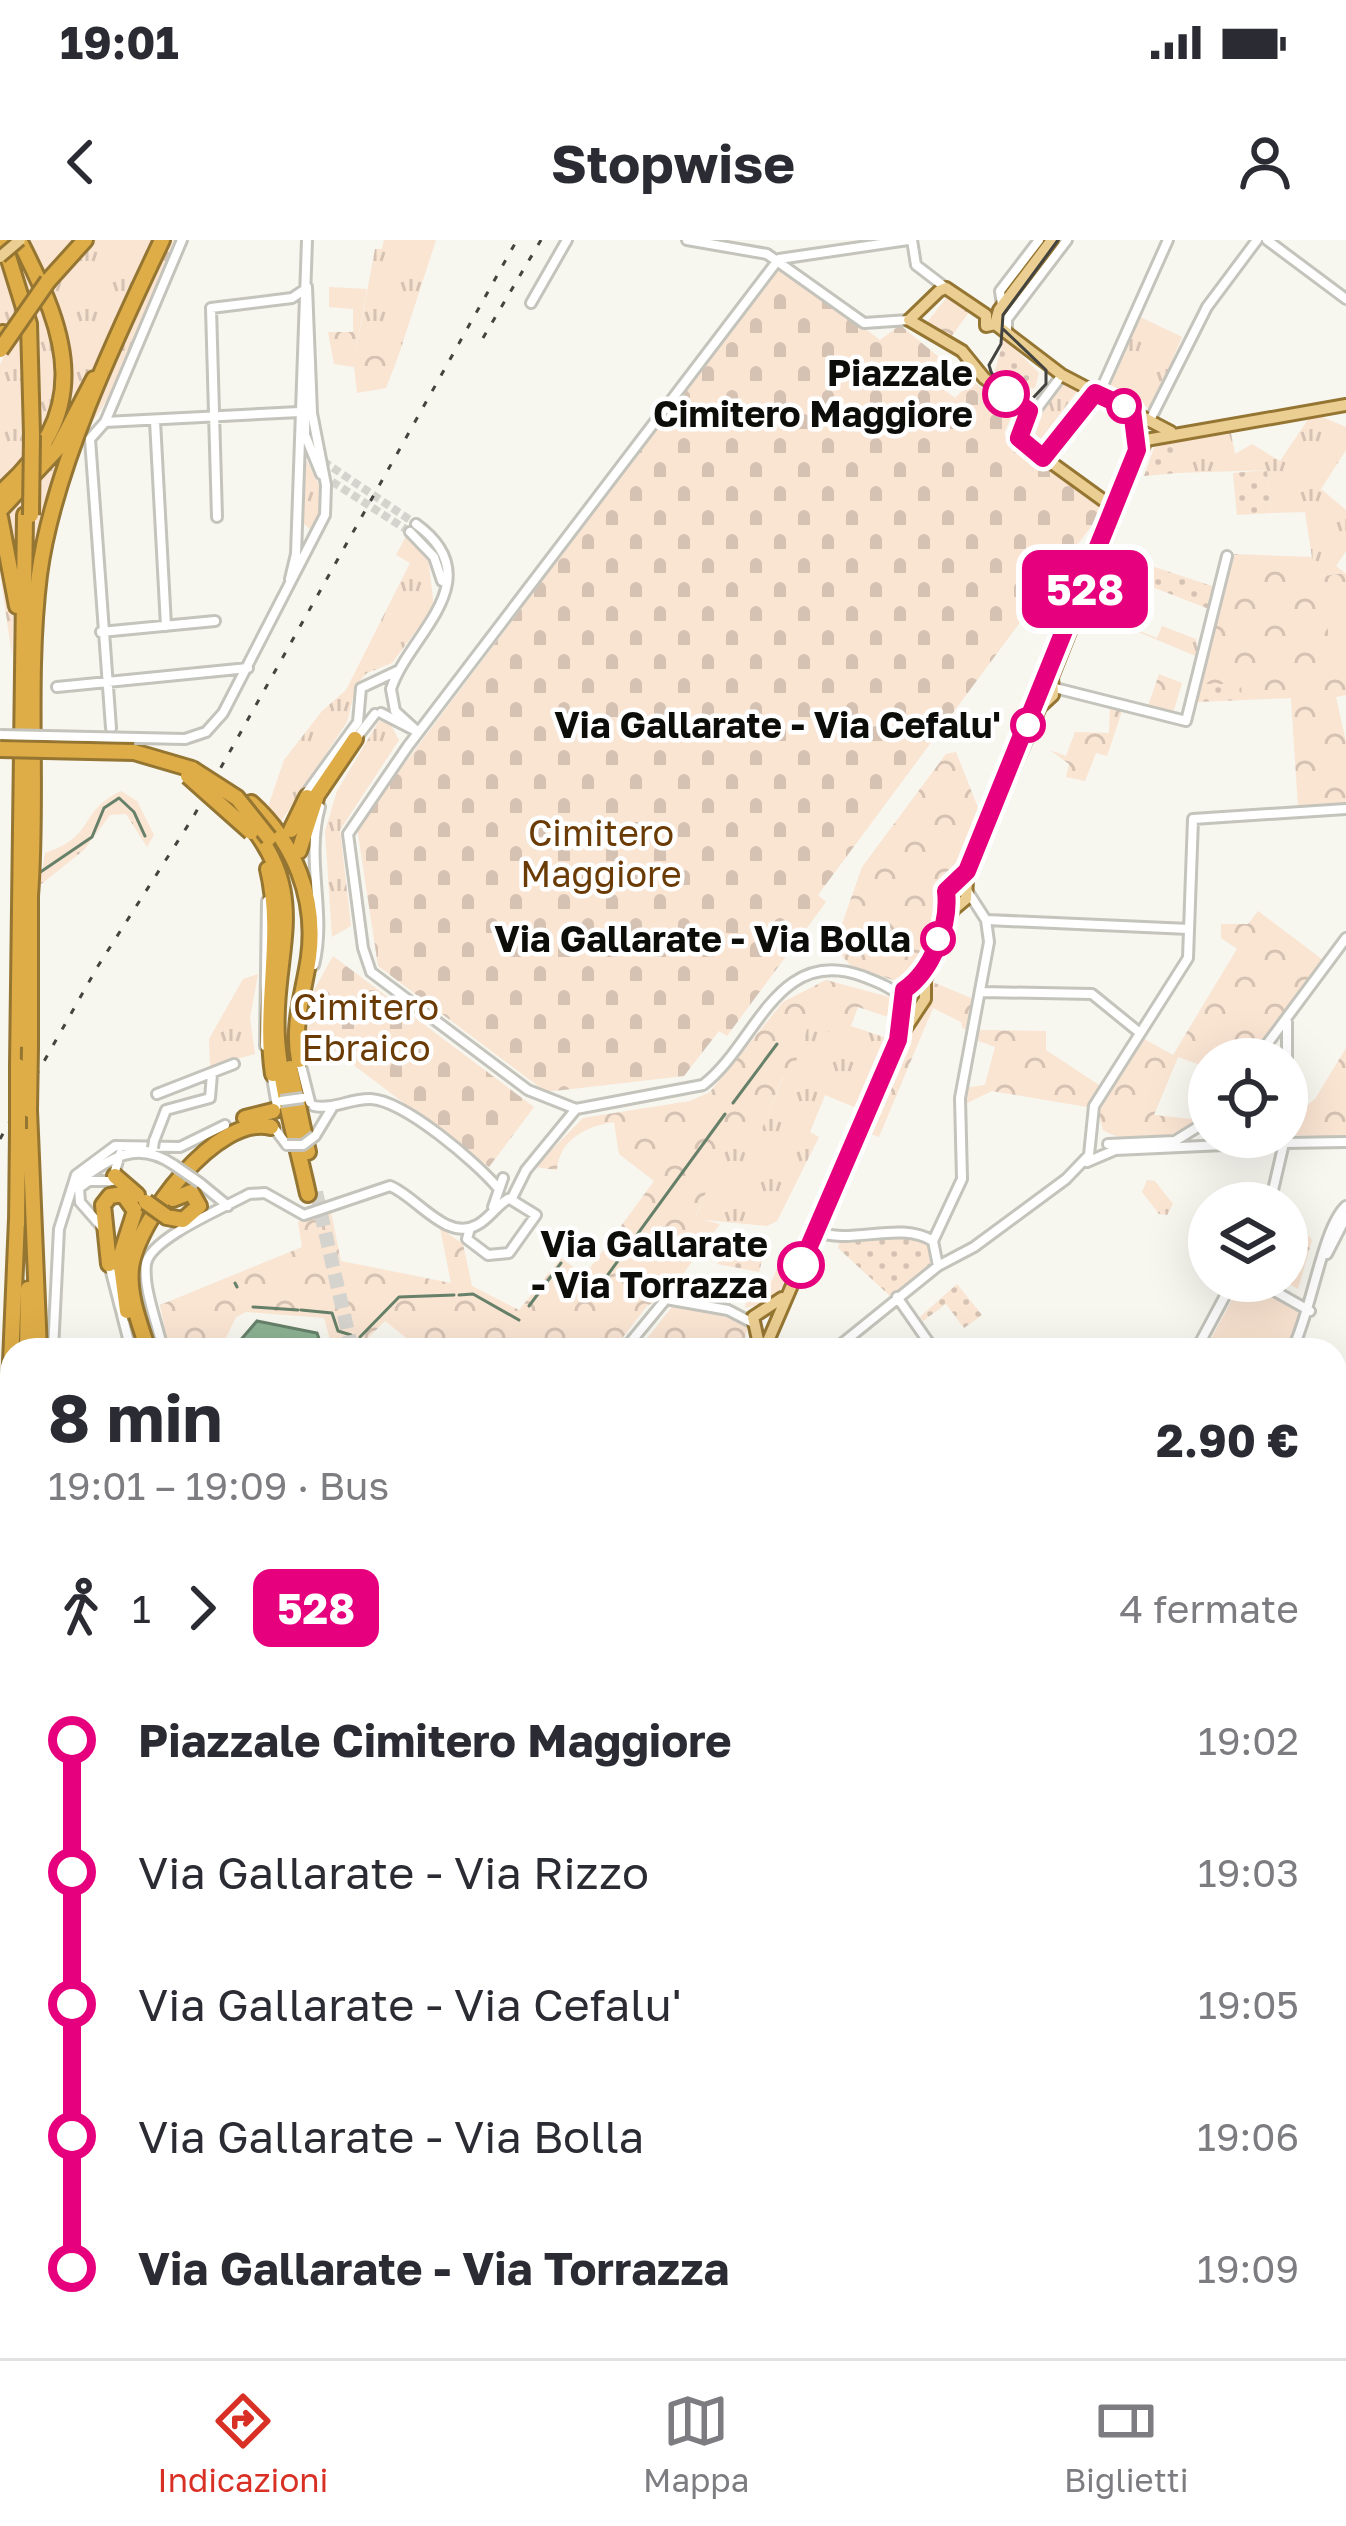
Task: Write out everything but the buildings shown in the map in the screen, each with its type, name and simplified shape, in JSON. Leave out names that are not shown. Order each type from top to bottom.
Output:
[{"type":"highway","points":[[2,335],[86,240]]},
{"type":"highway","points":[[22,766],[18,610],[0,513],[35,478],[66,436],[159,240]]},
{"type":"highway","points":[[30,896],[36,618],[46,534],[66,468],[159,240]]},
{"type":"highway","points":[[8,244],[24,332],[29,435],[12,1338]]},
{"type":"highway","points":[[0,493],[45,446],[65,387],[57,327],[8,244]]},
{"type":"highway","points":[[0,350],[48,281]]},
{"type":"highway","points":[[27,1338],[28,515]]},
{"type":"highway","points":[[298,851],[317,795],[355,739]]},
{"type":"highway","points":[[0,753],[131,761],[225,783],[298,868],[310,919],[297,1025],[299,1060]]},
{"type":"highway","points":[[190,773],[237,815],[275,839],[296,916],[286,1038],[307,1105]]},
{"type":"highway","points":[[277,1102],[277,1017],[287,916],[275,839],[316,782]]},
{"type":"highway","points":[[272,902],[277,1102],[312,1193],[307,1105],[290,1041],[303,940],[300,899]]},
{"type":"highway","points":[[121,1276],[124,1250],[204,1141],[225,1125],[277,1102]]},
{"type":"highway","points":[[138,1338],[131,1284],[140,1240],[212,1144],[277,1102]]},
{"type":"highway","points":[[114,1172],[146,1202],[167,1217],[178,1221],[194,1214],[197,1196],[179,1193],[140,1240]]},
{"type":"highway","points":[[109,1264],[102,1208],[108,1197],[123,1194],[135,1211],[121,1250],[121,1276],[137,1338]]},
{"type":"highway","points":[[31,1250],[38,1338]]},
{"type":"highway","points":[[14,1277],[16,1338]]},
{"type":"main road","points":[[993,316],[1052,240]]},
{"type":"main road","points":[[1112,523],[1107,503],[1020,440],[1028,410],[984,378],[970,358],[906,319],[942,289],[993,316],[1007,333],[1062,375],[1145,426],[1174,433]]},
{"type":"main road","points":[[1049,685],[1152,443],[1174,433],[1312,413],[1346,401]]},
{"type":"main road","points":[[1134,479],[1145,426]]},
{"type":"main road","points":[[1049,685],[1145,426]]},
{"type":"main road","points":[[755,1327],[791,1286],[898,1040],[908,1003],[963,888],[1042,700],[1036,688],[1049,685]]},
{"type":"main road","points":[[955,904],[947,888],[963,888]]},
{"type":"main road","points":[[908,1003],[916,987]]},
{"type":"main road","points":[[767,1338],[769,1312]]},
{"type":"main road","points":[[755,1327],[770,1332]]},
{"type":"main road","points":[[755,1327],[758,1338]]},
{"type":"street","points":[[111,728],[90,440],[105,422],[182,240]]},
{"type":"street","points":[[287,589],[296,554],[310,240]]},
{"type":"street","points":[[531,303],[567,240]]},
{"type":"street","points":[[687,240],[778,260],[910,240],[916,265],[942,289]]},
{"type":"street","points":[[993,316],[1000,291],[1039,240]]},
{"type":"street","points":[[1007,333],[1007,319],[1067,240]]},
{"type":"street","points":[[1043,458],[1095,393],[1168,240]]},
{"type":"street","points":[[1145,426],[1208,307],[1257,240]]},
{"type":"street","points":[[1267,240],[1346,299]]},
{"type":"street","points":[[778,260],[864,323],[906,319]]},
{"type":"street","points":[[572,1113],[518,1084],[374,976],[365,962],[348,834],[418,732],[778,260]]},
{"type":"street","points":[[217,517],[211,308],[292,298],[307,287]]},
{"type":"street","points":[[307,287],[302,412],[307,447],[321,474]]},
{"type":"street","points":[[0,735],[185,740],[215,724],[318,534],[327,495],[313,413],[307,287]]},
{"type":"street","points":[[292,298],[303,309]]},
{"type":"street","points":[[1028,419],[1062,375]]},
{"type":"street","points":[[105,422],[302,412]]},
{"type":"street","points":[[302,412],[316,453]]},
{"type":"street","points":[[155,421],[166,626]]},
{"type":"street","points":[[298,484],[302,531],[318,534]]},
{"type":"street","points":[[413,528],[441,553],[445,595],[433,624],[398,671],[391,689],[395,711],[418,732]]},
{"type":"street","points":[[1049,685],[1186,721],[1227,556]]},
{"type":"street","points":[[101,632],[215,621]]},
{"type":"street","points":[[58,687],[249,668]]},
{"type":"street","points":[[316,782],[358,722],[365,684],[398,671]]},
{"type":"street","points":[[381,680],[391,689]]},
{"type":"street","points":[[320,1123],[307,1105],[299,1060],[301,1012],[320,930],[314,834],[326,791],[355,739],[392,701]]},
{"type":"street","points":[[360,702],[407,723],[432,714]]},
{"type":"street","points":[[407,723],[408,746]]},
{"type":"street","points":[[1100,1148],[1091,1122],[1094,1106],[1188,958],[1193,819],[1346,809]]},
{"type":"street","points":[[938,1266],[932,1240],[956,1195],[964,1163],[959,1098],[989,942],[986,920],[963,888]]},
{"type":"street","points":[[955,904],[986,920],[1189,928]]},
{"type":"street","points":[[1272,1038],[1344,942]]},
{"type":"street","points":[[333,1107],[315,1136],[303,1145],[287,1144],[277,1102],[333,1107],[357,1100],[388,1103],[482,1170],[498,1189],[510,1199],[536,1215],[509,1253],[484,1253],[467,1239],[471,1228],[510,1199],[517,1181],[572,1113],[703,1085],[773,997],[801,976],[838,970],[882,984],[916,987]]},
{"type":"street","points":[[882,984],[908,1003]]},
{"type":"street","points":[[982,992],[1094,994],[1140,1033]]},
{"type":"street","points":[[1286,1038],[1289,1015]]},
{"type":"street","points":[[157,1094],[233,1064]]},
{"type":"street","points":[[153,1147],[166,1110],[208,1100],[212,1074]]},
{"type":"street","points":[[53,1338],[58,1229],[72,1181],[104,1151],[130,1143],[186,1146],[225,1125]]},
{"type":"street","points":[[849,1338],[1100,1148],[1167,1142],[1188,1131]]},
{"type":"street","points":[[1308,1143],[1346,1142]]},
{"type":"street","points":[[1100,1148],[1188,1146]]},
{"type":"street","points":[[58,1229],[73,1209],[76,1185],[98,1166],[120,1154],[153,1147]]},
{"type":"street","points":[[153,1147],[228,1206]]},
{"type":"street","points":[[120,1154],[110,1183],[86,1181],[78,1195],[99,1220],[136,1338]]},
{"type":"street","points":[[98,1166],[114,1172]]},
{"type":"street","points":[[98,1166],[98,1183]]},
{"type":"street","points":[[482,1170],[517,1181]]},
{"type":"street","points":[[490,1214],[503,1178]]},
{"type":"street","points":[[161,1338],[146,1272],[148,1255],[160,1243],[260,1192],[304,1215],[390,1186],[451,1227],[471,1228]]},
{"type":"street","points":[[1298,1338],[1310,1311],[1329,1228],[1346,1206]]},
{"type":"street","points":[[1324,1261],[1346,1217]]},
{"type":"street","points":[[815,1232],[839,1237],[901,1233],[932,1240]]},
{"type":"street","points":[[897,1298],[925,1338]]},
{"type":"street","points":[[634,1338],[666,1299],[769,1312]]},
{"type":"street","points":[[1202,1338],[1222,1302]]},
{"type":"street","points":[[1294,1302],[1310,1311]]},
{"type":"street","points":[[728,1310],[755,1327]]},
{"type":"green space","points":[[5,240],[15,240],[45,311],[58,365],[59,392],[55,417],[44,439],[0,490],[0,365],[10,341],[0,332],[0,257],[20,325],[23,435],[33,435],[34,353]]},
{"type":"green space","points":[[24,240],[154,240],[66,430],[0,505],[0,499],[46,452],[61,427],[68,400],[66,345],[48,290]]},
{"type":"green space","points":[[168,240],[175,240],[107,400],[89,427]]},
{"type":"green space","points":[[384,240],[436,240],[398,357],[355,356],[375,249],[382,249]]},
{"type":"green space","name":"Cimitero Maggiore","points":[[776,270],[788,271],[880,340],[900,325],[939,357],[929,379],[955,398],[972,381],[1014,410],[1004,434],[1096,502],[1101,513],[818,895],[826,902],[727,1036],[719,1031],[684,1076],[546,1092],[378,966],[357,827]]},
{"type":"green space","points":[[329,287],[367,289],[355,355],[398,357],[386,388],[357,393],[354,367],[334,364],[328,332],[353,332],[353,309],[329,307]]},
{"type":"green space","points":[[950,293],[972,308],[951,337],[943,338],[925,325]]},
{"type":"green space","points":[[1140,317],[1182,337],[1152,409],[1113,396],[1109,389]]},
{"type":"green space","points":[[1004,338],[1039,373],[1035,388],[1017,389],[995,371]]},
{"type":"green space","points":[[1062,382],[1078,390],[1036,446],[1024,432]]},
{"type":"green space","points":[[1322,417],[1346,427],[1346,450],[1321,489],[1346,510],[1346,551],[1336,566],[1345,573],[1315,577],[1305,512],[1271,513],[1267,470],[1177,473],[1171,439],[1230,428],[1235,454],[1252,444],[1280,461],[1309,418]]},
{"type":"green space","points":[[71,436],[33,621],[34,516],[23,515],[21,621],[14,601],[12,656],[0,573],[0,515],[35,484]]},
{"type":"green space","points":[[1171,439],[1177,473],[1144,476],[1154,448]]},
{"type":"green space","points":[[301,447],[322,496],[314,533],[303,523]]},
{"type":"green space","points":[[1267,470],[1271,513],[1237,515],[1233,473]]},
{"type":"green space","points":[[406,536],[428,557],[434,607],[392,663],[367,673],[356,685],[347,722],[278,826],[266,813],[284,760],[322,711],[346,690],[410,563],[396,555]]},
{"type":"green space","points":[[1109,552],[1215,587],[1209,609],[1103,568]]},
{"type":"green space","points":[[1229,554],[1312,557],[1316,577],[1346,573],[1346,695],[1336,697],[1346,742],[1346,803],[1298,807],[1291,698],[1193,702]]},
{"type":"green space","points":[[1346,596],[1346,672],[1335,674],[1323,600]]},
{"type":"green space","points":[[1086,610],[1157,638],[1162,626],[1196,639],[1198,657]]},
{"type":"green space","points":[[1159,674],[1182,683],[1173,713],[1148,706]]},
{"type":"green space","points":[[1196,684],[1241,684],[1242,700],[1193,702]]},
{"type":"green space","points":[[1110,704],[1123,708],[1107,756],[1096,753],[1085,781],[1066,777],[1069,764],[1050,750],[1066,756],[1075,732],[1109,733]]},
{"type":"green space","points":[[379,721],[390,723],[399,740],[340,830],[351,926],[332,937],[325,831],[337,791]]},
{"type":"green space","points":[[956,752],[982,818],[960,870],[940,885],[942,909],[918,972],[899,982],[851,966],[834,947],[862,867],[946,754]]},
{"type":"green space","points":[[121,791],[137,801],[154,835],[147,847],[126,814],[110,815],[84,850],[40,885],[45,853],[73,839],[98,807]]},
{"type":"green space","points":[[1258,911],[1323,960],[1263,1038],[1188,1038],[1188,1061],[1178,1057],[1154,1115],[1188,1119],[1188,1127],[1139,1139],[1103,1130],[1098,1112],[1144,1039],[1173,1055],[1237,949],[1221,938],[1221,924],[1248,924]]},
{"type":"green space","name":"Cimitero Ebraico","points":[[333,956],[534,1107],[489,1167],[307,1030],[316,1011],[314,990]]},
{"type":"green space","points":[[258,974],[250,1018],[255,1054],[210,1066],[209,1039],[243,979]]},
{"type":"green space","points":[[826,980],[889,997],[897,1020],[858,1007],[846,1039],[809,1023],[790,1079],[783,1077],[751,1155],[726,1145],[695,1218],[720,1224],[668,1294],[647,1306],[622,1338],[406,1338],[385,1321],[368,1338],[330,1338],[324,1318],[246,1312],[236,1317],[226,1338],[167,1338],[160,1305],[302,1247],[298,1222],[331,1212],[341,1261],[451,1283],[440,1228],[463,1244],[472,1286],[519,1310],[561,1258],[585,1275],[654,1181],[619,1154],[614,1122],[576,1136],[563,1150],[557,1170],[535,1167],[583,1118],[690,1101],[710,1092],[783,1002]]},
{"type":"green space","points":[[930,981],[976,1000],[972,1028],[963,1029],[961,1022],[933,1008],[879,1137],[865,1132]]},
{"type":"green space","points":[[809,1023],[845,1038],[851,1026],[889,1039],[859,1109],[825,1095],[810,1132],[819,1137],[777,1221],[767,1226],[695,1219],[726,1144],[751,1154],[784,1076],[790,1078]]},
{"type":"green space","points":[[979,1030],[1046,1031],[1046,1050],[1099,1085],[1087,1107],[992,1091],[963,1105],[964,1088],[985,1085],[995,1047],[976,1040]]},
{"type":"green space","points":[[1346,1048],[1346,1137],[1308,1136],[1308,1104]]},
{"type":"green space","points":[[1147,1180],[1155,1181],[1173,1204],[1167,1215],[1159,1214],[1142,1192]]},
{"type":"green space","points":[[917,1237],[929,1244],[930,1266],[890,1296],[838,1248],[840,1241]]},
{"type":"green space","points":[[732,1245],[753,1245],[764,1253],[759,1272],[717,1264]]},
{"type":"green space","points":[[784,1252],[798,1257],[784,1284],[765,1302],[745,1308],[747,1295],[764,1299]]},
{"type":"green space","points":[[957,1284],[982,1315],[964,1328],[946,1304],[923,1321],[920,1317]]},
{"type":"green space","points":[[1231,1302],[1285,1302],[1303,1313],[1290,1338],[1211,1338]]},
{"type":"green space","points":[[675,1303],[749,1321],[745,1338],[647,1338]]},
{"type":"shaded area","points":[[257,1321],[317,1333],[319,1338],[242,1338]]},
{"type":"waterway","points":[[39,873],[92,837],[104,808],[119,798],[134,812],[145,836]]},
{"type":"waterway","points":[[733,1103],[777,1044]]},
{"type":"waterway","points":[[604,1280],[725,1114]]},
{"type":"waterway","points":[[529,1306],[561,1263]]},
{"type":"waterway","points":[[235,1283],[237,1287]]},
{"type":"waterway","points":[[459,1295],[473,1294],[519,1320]]},
{"type":"waterway","points":[[360,1337],[399,1297],[454,1295]]},
{"type":"waterway","points":[[253,1307],[298,1310]]},
{"type":"waterway","points":[[301,1310],[332,1313],[338,1331],[351,1335]]},
{"type":"tunnel","points":[[323,461],[416,524]]},
{"type":"tunnel","points":[[322,475],[410,532]]},
{"type":"tunnel","points":[[316,1192],[349,1338]]},
{"type":"tram line","points":[[0,254],[17,240]]},
{"type":"tram line","points":[[1003,329],[1046,370],[1046,384],[1033,398],[1006,389],[989,365],[1001,344],[1003,315],[1058,240]]},
{"type":"railway","points":[[0,1139],[98,966],[192,819],[517,240]]},
{"type":"railway","points":[[483,338],[541,240]]},
{"type":"bus line","name":"528","points":[[801,1265],[898,1040],[906,1004],[904,990],[922,976],[945,923],[946,891],[967,871],[1039,699],[1036,688],[1046,683],[1137,450],[1132,410],[1095,393],[1043,458],[1019,438],[1029,411],[1006,394]]},
{"type":"place","name":"Piazzale Cimitero Maggiore","points":[[1006,394]]},
{"type":"place","name":"Via Gallarate - Via Cefalu'","points":[[1028,725]]},
{"type":"place","name":"Via Gallarate - Via Bolla","points":[[938,939]]},
{"type":"place","name":"Via Gallarate - Via Torrazza","points":[[801,1265]]}]
